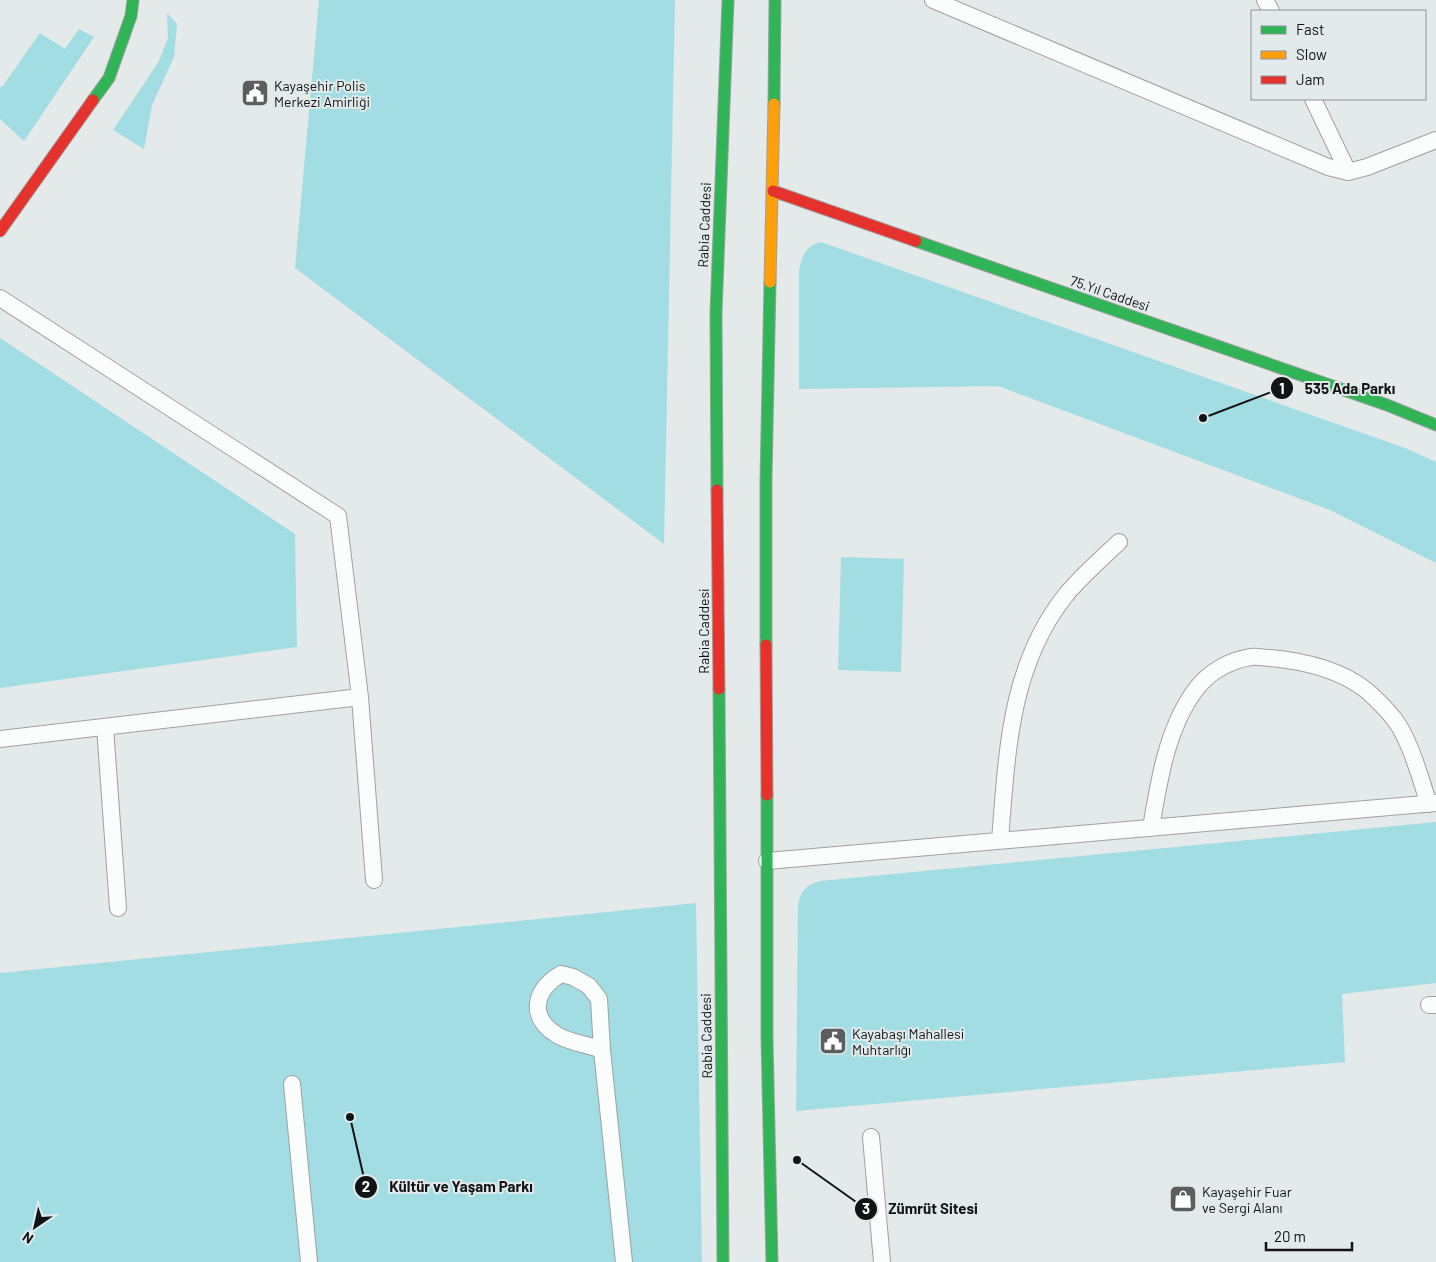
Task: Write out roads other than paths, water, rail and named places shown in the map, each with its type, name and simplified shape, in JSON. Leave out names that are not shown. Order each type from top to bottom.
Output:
[{"type":"street","points":[[127,0],[131,16]]},
{"type":"street","points":[[0,231],[109,78],[131,16],[133,0]]},
{"type":"street","name":"Rabia Caddesi","points":[[723,1262],[716,313],[728,0]]},
{"type":"street","points":[[772,1262],[767,1039],[766,479],[776,65],[775,0]]},
{"type":"street","name":"75.Yıl Caddesi","points":[[772,191],[1386,405],[1436,425]]},
{"type":"lane","points":[[933,0],[1328,167],[1348,172],[1367,167],[1436,140]]},
{"type":"lane","points":[[1313,100],[1348,172]]},
{"type":"lane","points":[[0,298],[338,516],[360,696],[374,880]]},
{"type":"lane","points":[[1000,840],[1007,755],[1014,712],[1032,648],[1064,597],[1119,542]]},
{"type":"lane","points":[[767,861],[1000,840],[1150,828],[1433,803],[1412,753],[1395,720],[1366,690],[1333,672],[1294,660],[1252,657],[1220,667],[1197,687],[1183,711],[1170,741],[1158,784],[1150,828]]},
{"type":"lane","points":[[0,739],[360,696]]},
{"type":"lane","points":[[105,727],[118,908]]},
{"type":"lane","points":[[602,1050],[558,1036],[543,1025],[537,1004],[540,995],[549,981],[561,974],[573,976],[589,986],[599,1000],[602,1050],[624,1262]]},
{"type":"lane","points":[[292,1084],[309,1262]]},
{"type":"lane","points":[[871,1137],[882,1262]]},
{"type":"place","name":"Kayaşehir Polis Merkezi Amirliği","points":[[255,93]]},
{"type":"place","name":"535 Ada Parkı","points":[[1203,418]]},
{"type":"place","name":"Kayabaşı Mahallesi Muhtarlığı","points":[[833,1041]]},
{"type":"place","name":"Kültür ve Yaşam Parkı","points":[[350,1117]]},
{"type":"place","name":"Zümrüt Sitesi","points":[[797,1160]]},
{"type":"place","name":"Kayaşehir Fuar ve Sergi Alanı","points":[[1183,1199]]}]
